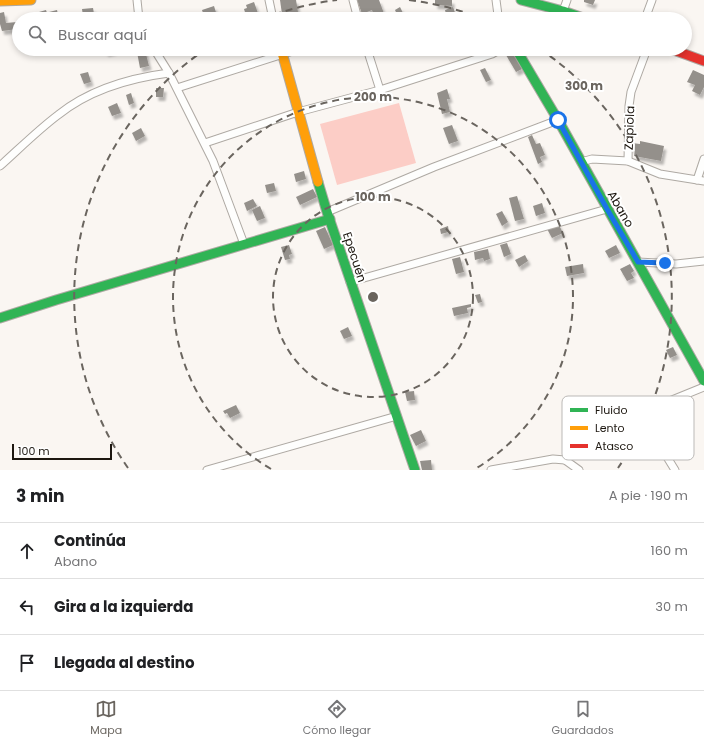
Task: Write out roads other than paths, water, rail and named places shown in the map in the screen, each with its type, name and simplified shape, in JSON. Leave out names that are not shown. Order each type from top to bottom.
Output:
[{"type":"street","points":[[0,1],[31,0]]},
{"type":"street","points":[[137,0],[138,12]]},
{"type":"street","points":[[269,0],[272,12]]},
{"type":"street","points":[[353,0],[356,12]]},
{"type":"street","points":[[496,0],[498,12]]},
{"type":"street","points":[[521,0],[566,12]]},
{"type":"street","points":[[563,11],[567,0]]},
{"type":"street","points":[[648,12],[652,0]]},
{"type":"street","points":[[158,56],[177,88],[214,161],[244,244]]},
{"type":"street","points":[[177,88],[269,56]]},
{"type":"street","name":"Epecuén","points":[[282,56],[328,216],[415,470]]},
{"type":"street","points":[[369,56],[380,90]]},
{"type":"street","points":[[205,143],[298,112],[380,90],[486,56]]},
{"type":"street","name":"Abano","points":[[520,56],[558,120],[703,377]]},
{"type":"street","name":"Zapiola","points":[[628,161],[629,106],[631,92],[644,56]]},
{"type":"street","points":[[690,56],[704,61]]},
{"type":"street","points":[[0,166],[58,114],[77,102],[94,94],[144,76],[169,73]]},
{"type":"street","points":[[0,318],[244,244],[328,216],[434,167],[558,120]]},
{"type":"street","points":[[581,162],[592,159],[628,161],[660,174],[701,181],[704,160]]},
{"type":"street","points":[[350,282],[607,209]]},
{"type":"street","points":[[638,262],[676,264],[704,261]]},
{"type":"street","points":[[682,396],[704,387]]},
{"type":"street","points":[[207,470],[397,416]]},
{"type":"street","points":[[491,470],[553,459],[562,460]]},
{"type":"street","points":[[565,460],[579,470]]},
{"type":"street","points":[[669,460],[675,470]]}]
